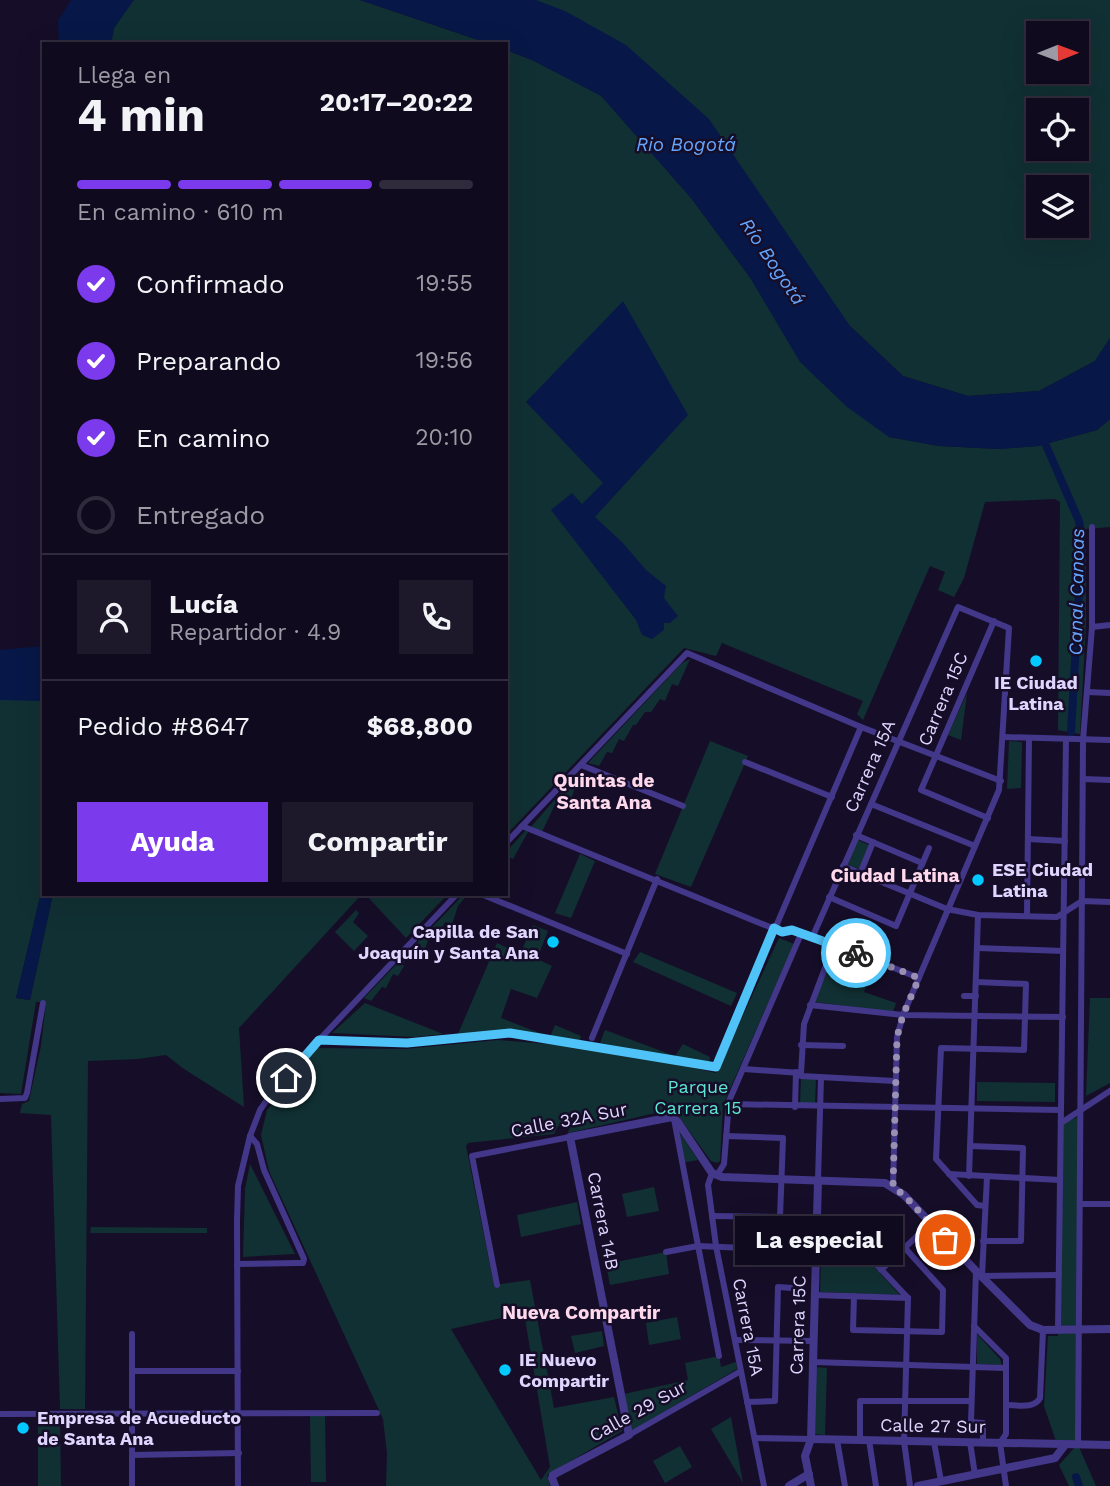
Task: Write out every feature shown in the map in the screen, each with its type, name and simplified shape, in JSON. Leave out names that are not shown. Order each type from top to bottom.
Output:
[{"type":"street","points":[[1078,1445],[1083,740],[1092,627],[1092,527]]},
{"type":"street","name":"Carrera 15A","points":[[812,938],[957,607],[994,621]]},
{"type":"street","points":[[893,1187],[897,1037],[903,1015],[988,818],[1001,781],[1009,628],[994,621]]},
{"type":"street","name":"Carrera 15C","points":[[988,818],[921,790],[994,621]]},
{"type":"street","points":[[1092,627],[1110,625]]},
{"type":"street","points":[[508,842],[687,653],[861,727],[1001,781]]},
{"type":"street","points":[[1088,692],[1110,693]]},
{"type":"street","points":[[319,1040],[407,1043],[510,1033],[716,1067],[861,727]]},
{"type":"street","points":[[1003,737],[1110,740]]},
{"type":"street","points":[[1027,916],[1029,738]]},
{"type":"street","points":[[1058,1330],[1066,739]]},
{"type":"street","points":[[745,762],[832,797]]},
{"type":"street","points":[[581,765],[683,806]]},
{"type":"street","points":[[1083,779],[1110,780]]},
{"type":"street","points":[[871,804],[975,846]]},
{"type":"street","points":[[522,826],[782,932],[792,930],[834,944],[919,978]]},
{"type":"street","points":[[856,835],[922,863]]},
{"type":"street","points":[[1028,839],[1065,841]]},
{"type":"street","points":[[860,874],[873,842]]},
{"type":"street","points":[[829,897],[896,926],[929,848]]},
{"type":"street","points":[[843,866],[947,909],[978,915],[1056,917],[1082,901],[1110,902]]},
{"type":"street","points":[[592,1038],[657,879]]},
{"type":"street","points":[[238,1486],[239,1186],[250,1136],[260,1110],[269,1097],[455,896]]},
{"type":"street","points":[[486,896],[627,954]]},
{"type":"street","points":[[969,1176],[978,915]]},
{"type":"street","name":"Carrera 15A","points":[[764,1486],[716,1246],[708,1185],[724,1164],[728,1104],[801,934]]},
{"type":"street","points":[[795,1107],[804,1024],[834,944]]},
{"type":"street","points":[[977,948],[1063,951]]},
{"type":"street","points":[[976,982],[1026,984],[1024,1050],[940,1048],[936,1160],[977,1205],[985,1206]]},
{"type":"street","points":[[964,996],[976,996]]},
{"type":"street","points":[[0,1099],[25,1098],[43,1003]]},
{"type":"street","points":[[810,1005],[903,1015],[1063,1017]]},
{"type":"street","points":[[801,1045],[843,1046]]},
{"type":"street","points":[[744,1069],[798,1073],[801,1076],[821,1079],[895,1081]]},
{"type":"street","name":"Carrera 15C","points":[[811,1486],[805,1456],[811,1439],[821,1079]]},
{"type":"street","points":[[1061,1123],[1110,1091]]},
{"type":"street","points":[[728,1104],[1061,1110]]},
{"type":"street","points":[[673,1118],[714,1174],[733,1179],[877,1182],[893,1187],[904,1195],[1023,1320],[1043,1330],[1110,1329]]},
{"type":"street","points":[[673,1118],[719,1356]]},
{"type":"street","name":"Calle 32A Sur","points":[[497,1285],[472,1156],[673,1118]]},
{"type":"street","points":[[237,1264],[303,1263],[302,1254],[264,1170],[257,1144],[250,1136]]},
{"type":"street","points":[[712,1216],[780,1217],[783,1138],[726,1136]]},
{"type":"street","name":"Carrera 14B","points":[[570,1138],[629,1435]]},
{"type":"street","points":[[970,1146],[1023,1148],[1021,1241],[984,1241]]},
{"type":"street","points":[[245,1159],[260,1157]]},
{"type":"street","points":[[949,1174],[1060,1180]]},
{"type":"street","points":[[983,1443],[983,1423],[971,1422],[971,1401],[974,1325],[984,1241],[986,1177]]},
{"type":"street","points":[[1080,1204],[1110,1204]]},
{"type":"street","points":[[881,1270],[930,1224]]},
{"type":"street","points":[[817,1227],[843,1229],[908,1298],[904,1441],[910,1486]]},
{"type":"street","points":[[666,1252],[698,1246],[816,1251]]},
{"type":"street","points":[[854,1296],[853,1330],[942,1332],[943,1290],[905,1248]]},
{"type":"street","points":[[979,1273],[1059,1275]]},
{"type":"street","points":[[747,1402],[775,1401],[778,1287],[792,1289]]},
{"type":"street","points":[[815,1295],[908,1298]]},
{"type":"street","points":[[974,1325],[1006,1358],[1006,1434],[1000,1443],[1006,1486]]},
{"type":"street","points":[[1006,1405],[1037,1403],[1040,1398],[1043,1330]]},
{"type":"street","points":[[132,1334],[132,1486]]},
{"type":"street","points":[[735,1340],[813,1340]]},
{"type":"street","points":[[813,1362],[1006,1368]]},
{"type":"street","points":[[132,1371],[238,1371]]},
{"type":"street","name":"Calle 29 Sur","points":[[553,1482],[553,1475],[740,1371]]},
{"type":"street","points":[[876,1486],[864,1440],[860,1401],[971,1401]]},
{"type":"street","points":[[0,1414],[377,1413]]},
{"type":"street","name":"Calle 27 Sur","points":[[755,1438],[1110,1445]]},
{"type":"street","points":[[837,1440],[845,1486]]},
{"type":"street","points":[[934,1442],[941,1481]]},
{"type":"street","points":[[970,1442],[975,1475]]},
{"type":"street","points":[[918,1486],[1055,1458],[1066,1445]]},
{"type":"street","points":[[132,1455],[239,1453]]},
{"type":"street","points":[[789,1486],[809,1474]]},
{"type":"green space","points":[[133,0],[360,0],[484,42],[111,42],[114,28]]},
{"type":"green space","points":[[536,0],[1110,0],[1110,338],[1095,361],[1039,391],[968,396],[903,376],[850,326]]},
{"type":"green space","points":[[508,51],[601,95],[691,198],[749,276],[889,437],[939,446],[999,449],[1038,446],[1097,430],[1110,419],[1110,527],[1086,529],[1086,624],[1080,734],[1058,730],[1060,502],[1055,499],[985,502],[964,578],[954,597],[938,590],[945,572],[930,566],[863,720],[857,714],[863,701],[722,643],[716,656],[684,648],[508,833]]},
{"type":"green space","points":[[690,659],[678,686],[672,684],[665,701],[660,699],[651,712],[645,712],[624,741],[619,739],[612,753],[607,752],[599,766],[588,763],[682,663]]},
{"type":"green space","points":[[967,693],[961,740],[948,735]]},
{"type":"green space","points":[[0,700],[42,701],[42,888],[16,998],[30,1000],[53,896],[360,896],[239,1028],[244,1107],[166,1055],[88,1061],[85,1409],[60,1409],[51,1115],[20,1113],[22,1104],[29,1101],[41,1046],[46,1002],[36,1002],[21,1094],[0,1093]]},
{"type":"green space","points":[[710,741],[748,756],[691,887],[655,874]]},
{"type":"green space","points":[[1009,741],[1022,742],[1021,788],[1007,789]]},
{"type":"green space","points":[[580,771],[570,803],[558,798],[541,834],[529,829]]},
{"type":"green space","points":[[526,830],[528,832],[513,859],[508,857],[508,850]]},
{"type":"green space","points":[[858,840],[869,845],[860,869],[846,864]]},
{"type":"green space","points":[[580,854],[595,861],[571,918],[555,913]]},
{"type":"green space","points":[[367,896],[446,896],[406,938]]},
{"type":"green space","points":[[462,896],[466,896],[458,906],[452,924],[445,922],[439,935],[434,932],[430,934],[425,949],[420,947],[413,961],[407,959],[398,976],[393,974],[386,988],[382,987],[371,1001],[364,998]]},
{"type":"green space","points":[[356,910],[359,913],[353,922],[368,936],[354,951],[335,932]]},
{"type":"green space","points":[[533,925],[548,931],[537,959],[552,966],[537,998],[511,989],[501,1018],[550,1037],[555,1025],[581,1036],[579,1043],[509,1030],[458,1034],[497,943],[520,954]]},
{"type":"green space","name":"Parque Carrera 15","points":[[779,938],[794,944],[723,1105],[720,1161],[717,1163],[711,1161],[673,1109],[568,1133],[571,1124],[558,1126],[554,1134],[468,1143],[466,1146],[494,1285],[530,1280],[554,1408],[614,1397],[622,1431],[547,1475],[550,1486],[386,1486],[387,1453],[383,1419],[269,1171],[261,1135],[267,1110],[317,1048],[405,1049],[498,1040],[560,1045],[664,1061],[716,1073]],"holes":[[[524,1313],[550,1467],[541,1480],[451,1329]]]},
{"type":"green space","points":[[640,952],[737,993],[731,1006],[633,962]]},
{"type":"green space","points":[[833,957],[871,971],[864,992],[896,1003],[893,1012],[814,1002]]},
{"type":"green space","points":[[1090,998],[1110,998],[1110,1083],[1086,1096]]},
{"type":"green space","points":[[365,1003],[443,1034],[415,1037],[332,1033]]},
{"type":"green space","points":[[605,1030],[675,1056],[683,1044],[710,1057],[709,1063],[600,1043]]},
{"type":"green space","points":[[801,1078],[816,1078],[815,1105],[800,1105]]},
{"type":"green space","points":[[977,1082],[1055,1083],[1055,1102],[977,1101]]},
{"type":"green space","points":[[1079,1117],[1078,1445],[1096,1486],[1069,1486],[1059,1465],[1077,1445],[1057,1444],[1044,1406],[1048,1336],[1058,1336],[1061,1123]]},
{"type":"green space","points":[[677,1129],[698,1160],[682,1163]]},
{"type":"green space","points":[[250,1164],[295,1254],[243,1257],[245,1189]]},
{"type":"green space","points":[[654,1187],[659,1211],[627,1217],[622,1194]]},
{"type":"green space","points":[[577,1202],[581,1224],[521,1237],[517,1215]]},
{"type":"green space","points":[[91,1227],[207,1228],[207,1233],[90,1233]]},
{"type":"green space","points":[[822,1231],[841,1231],[900,1295],[820,1292]]},
{"type":"green space","points":[[666,1252],[669,1274],[610,1285],[606,1264]]},
{"type":"green space","points":[[677,1317],[681,1339],[649,1345],[646,1323]]},
{"type":"green space","points":[[602,1331],[604,1346],[575,1353],[571,1336]]},
{"type":"green space","points":[[977,1334],[1000,1359],[1002,1365],[977,1364]]},
{"type":"green space","points":[[719,1356],[721,1367],[736,1362],[737,1369],[631,1431],[624,1394],[688,1380],[685,1363]]},
{"type":"green space","points":[[816,1367],[827,1368],[825,1435],[814,1434]]},
{"type":"green space","points":[[310,1416],[325,1416],[326,1482],[311,1482]]},
{"type":"green space","points":[[731,1417],[743,1483],[711,1429]]},
{"type":"green space","points":[[38,1420],[60,1422],[61,1486],[38,1486]]},
{"type":"green space","points":[[680,1446],[692,1467],[665,1483],[653,1461]]},
{"type":"water","points":[[71,0],[134,0],[114,28],[111,42],[59,42],[58,21]]},
{"type":"water","name":"Rio Bogotá","points":[[360,0],[536,0],[565,11],[626,45],[709,119],[850,326],[903,376],[968,396],[1039,391],[1095,361],[1110,338],[1110,419],[1097,430],[1038,446],[999,449],[939,446],[889,437],[847,407],[800,362],[749,276],[691,198],[601,96],[532,60],[508,51],[508,42],[484,42]]},
{"type":"water","points":[[623,301],[688,415],[595,517],[623,543],[646,570],[666,586],[664,598],[678,616],[670,623],[664,623],[664,630],[652,639],[642,635],[636,620],[551,510],[572,493],[582,504],[603,483],[526,402]]},
{"type":"water","points":[[42,646],[42,701],[0,700],[0,650]]},
{"type":"water","points":[[42,888],[42,896],[53,896],[30,1000],[16,998]]},
{"type":"waterway","name":"Canal Canoas","points":[[1043,435],[1079,521],[1082,539],[1071,732]]},
{"type":"waterway","name":"Canal Canoas","points":[[1076,1477],[1079,1486]]},
{"type":"way so far","points":[[856,953],[919,978],[897,1037],[893,1187],[904,1195],[945,1240]]},
{"type":"place","name":"IE Ciudad Latina","points":[[1036,661]]},
{"type":"place","name":"ESE Ciudad Latina","points":[[978,880]]},
{"type":"place","name":"Capilla de San Joaquín y Santa Ana","points":[[553,942]]},
{"type":"place","name":"La especial","points":[[945,1240]]},
{"type":"place","name":"IE Nuevo Compartir","points":[[505,1370]]},
{"type":"place","name":"Empresa de Acueducto de Santa Ana","points":[[23,1428]]},
{"type":"district","name":"Quintas de Santa Ana","points":[[604,791]]},
{"type":"district","name":"Ciudad Latina","points":[[895,875]]},
{"type":"district","name":"Nueva Compartir","points":[[581,1312]]},
{"type":"route","points":[[286,1078],[319,1040],[407,1043],[510,1033],[716,1067],[774,928],[782,932],[792,930],[856,953]]},
{"type":"water label","name":"Río Bogotá","points":[[773,261]]}]
